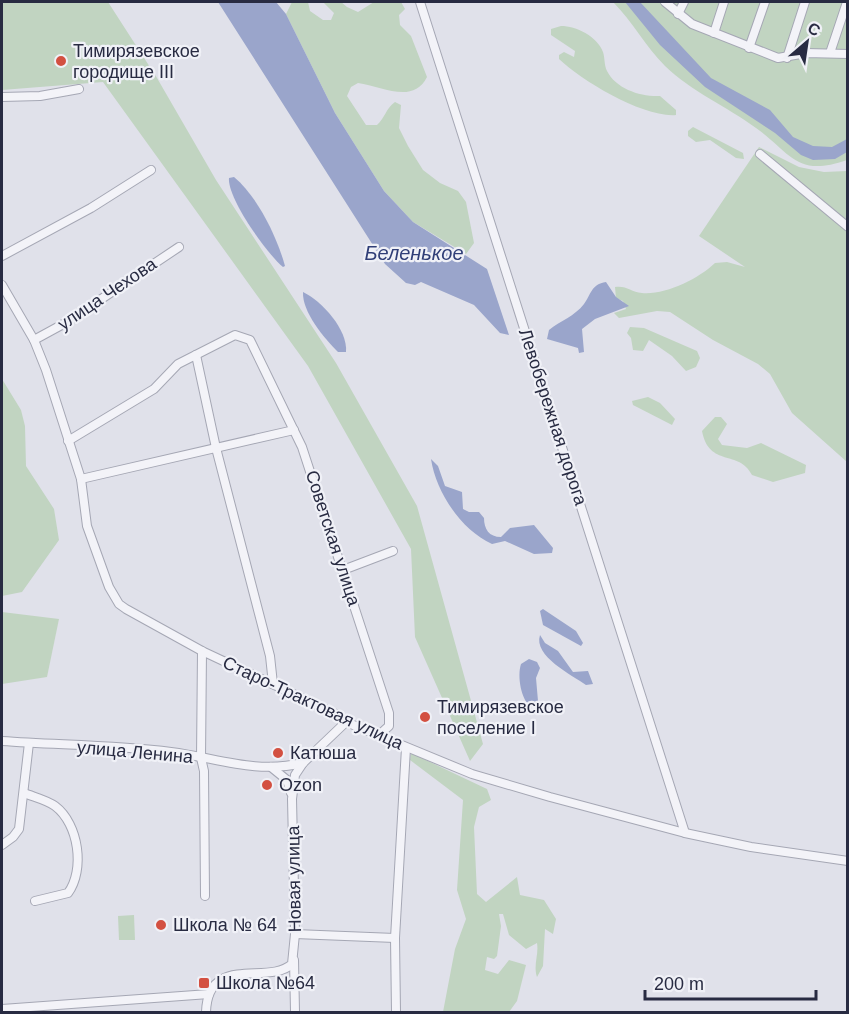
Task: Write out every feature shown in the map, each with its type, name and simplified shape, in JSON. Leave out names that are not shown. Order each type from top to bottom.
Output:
[{"type":"street","name":"Левобережная дорога","points":[[420,2],[685,833]]},
{"type":"street","points":[[665,2],[678,14],[714,33],[778,58],[787,58],[795,54],[848,54]]},
{"type":"street","points":[[678,14],[684,2]]},
{"type":"street","points":[[714,33],[724,2]]},
{"type":"street","points":[[749,48],[765,2]]},
{"type":"street","points":[[787,58],[805,2]]},
{"type":"street","points":[[830,53],[847,2]]},
{"type":"street","points":[[2,98],[40,96],[78,89]]},
{"type":"street","points":[[760,154],[848,227]]},
{"type":"street","points":[[2,256],[91,208],[151,170]]},
{"type":"street","name":"улица Чехова","points":[[34,340],[67,322],[179,247]]},
{"type":"street","name":"Старо-Трактовая улица","points":[[2,285],[34,340],[81,479],[87,526],[113,597],[126,609],[202,651],[336,714],[346,722],[492,781],[685,833],[751,847],[848,861]]},
{"type":"street","name":"Советская улица","points":[[196,355],[235,335],[245,337],[253,345],[294,430],[318,489],[389,713],[389,726],[380,735]]},
{"type":"street","points":[[69,441],[146,394],[178,364],[196,355],[216,448],[271,663],[273,684]]},
{"type":"street","points":[[81,479],[294,430]]},
{"type":"street","points":[[343,570],[393,551]]},
{"type":"street","points":[[202,651],[201,758],[204,771],[205,896]]},
{"type":"street","name":"Новая улица","points":[[209,994],[213,988],[232,975],[285,969],[294,959],[292,799],[295,775],[303,763],[346,722]]},
{"type":"street","name":"улица Ленина","points":[[2,741],[170,752],[219,763],[271,767],[303,763]]},
{"type":"street","points":[[2,845],[16,834],[24,793],[29,743]]},
{"type":"street","points":[[396,1012],[395,938],[406,748]]},
{"type":"street","points":[[271,767],[287,780],[292,799]]},
{"type":"street","points":[[24,793],[54,805],[62,812],[75,841],[78,859],[75,880],[68,893],[35,901]]},
{"type":"street","points":[[295,934],[395,938]]},
{"type":"street","points":[[294,959],[295,1012]]},
{"type":"street","points":[[2,1008],[209,994],[206,1012]]},
{"type":"green space","points":[[2,2],[108,2],[157,78],[216,180],[336,363],[417,506],[483,744],[470,761],[415,637],[411,549],[308,366],[103,82],[2,90]]},
{"type":"green space","points":[[292,2],[308,2],[310,11],[323,20],[331,20],[334,13],[323,2],[341,2],[358,12],[374,2],[401,2],[405,9],[399,15],[400,25],[411,36],[427,77],[414,90],[405,92],[358,83],[351,87],[347,96],[366,125],[377,125],[395,102],[401,105],[399,128],[423,170],[440,183],[458,191],[466,202],[474,243],[466,254],[413,222],[384,191],[335,113],[286,14]]},
{"type":"green space","points":[[613,2],[847,2],[847,160],[816,166],[795,160],[756,128],[675,75],[658,59]]},
{"type":"green space","points":[[561,26],[579,30],[596,41],[603,52],[607,71],[616,83],[630,91],[660,96],[676,110],[676,115],[647,111],[631,104],[598,87],[569,68],[559,59],[559,55],[564,52],[574,57],[575,51],[551,35],[551,29]]},
{"type":"green space","points":[[693,127],[743,153],[744,159],[736,158],[710,140],[696,142],[688,136],[688,131]]},
{"type":"green space","points":[[759,147],[799,167],[824,172],[847,171],[847,462],[792,413],[770,374],[758,364],[713,340],[670,312],[657,311],[619,318],[614,313],[626,309],[623,301],[616,298],[615,287],[651,293],[681,285],[700,275],[715,263],[727,262],[745,267],[699,236]]},
{"type":"green space","points":[[630,327],[644,328],[697,351],[700,358],[696,367],[686,371],[672,356],[649,340],[643,351],[633,350],[631,338],[627,333]]},
{"type":"green space","points":[[2,379],[21,410],[25,426],[26,466],[54,509],[59,540],[22,592],[2,596]]},
{"type":"green space","points":[[648,397],[660,403],[675,419],[672,425],[633,405],[632,401]]},
{"type":"green space","points":[[715,417],[721,417],[727,424],[718,439],[722,445],[747,448],[761,443],[806,465],[805,473],[773,482],[752,475],[740,462],[717,454],[711,450],[702,431]]},
{"type":"green space","points":[[2,612],[59,619],[47,677],[2,684]]},
{"type":"green space","points":[[411,753],[487,789],[491,800],[479,807],[474,827],[477,894],[486,902],[517,877],[520,895],[544,900],[556,919],[553,934],[545,929],[543,966],[537,977],[537,943],[526,949],[509,935],[503,914],[499,914],[501,926],[497,956],[494,959],[487,957],[485,970],[498,974],[509,960],[526,965],[517,1001],[509,1012],[443,1012],[455,949],[466,919],[457,890],[463,800],[410,760]]},
{"type":"green space","points":[[134,915],[135,940],[119,940],[118,916]]},
{"type":"water","name":"Беленькое","points":[[218,2],[276,2],[286,14],[335,113],[384,191],[413,222],[487,269],[509,335],[500,333],[474,305],[421,282],[415,285],[406,283],[385,264]]},
{"type":"water","points":[[625,2],[640,2],[711,78],[770,110],[793,137],[813,146],[832,147],[847,139],[847,152],[835,159],[813,160],[801,155],[775,133],[705,87],[660,45]]},
{"type":"water","points":[[234,177],[251,195],[266,218],[285,266],[283,267],[276,260],[241,212],[230,187],[229,178]]},
{"type":"water","points":[[606,282],[616,297],[629,306],[595,319],[582,329],[584,352],[579,353],[578,348],[547,339],[549,330],[576,312],[584,304],[594,287]]},
{"type":"water","points":[[303,292],[318,302],[332,317],[343,335],[346,352],[338,352],[321,332],[306,308]]},
{"type":"water","points":[[431,459],[438,466],[445,486],[462,492],[463,509],[469,512],[479,512],[490,534],[501,537],[510,528],[534,525],[553,548],[552,553],[534,554],[505,541],[492,544],[481,538],[460,520],[444,497]]},
{"type":"water","points":[[543,609],[576,631],[583,643],[581,646],[543,625],[540,611]]},
{"type":"water","points":[[540,635],[545,643],[558,651],[573,672],[588,671],[593,684],[586,685],[555,664],[542,650],[539,643]]},
{"type":"water","points":[[529,659],[537,662],[540,668],[536,678],[538,701],[531,707],[522,693],[519,675],[521,664]]},
{"type":"place","name":"Тимирязевское городище III","points":[[61,61]]},
{"type":"place","name":"Тимирязевское поселение I","points":[[425,717]]},
{"type":"place","name":"Катюша","points":[[278,753]]},
{"type":"place","name":"Ozon","points":[[267,785]]},
{"type":"place","name":"Школа № 64","points":[[161,925]]},
{"type":"place","name":"Школа №64","points":[[204,983]]}]
